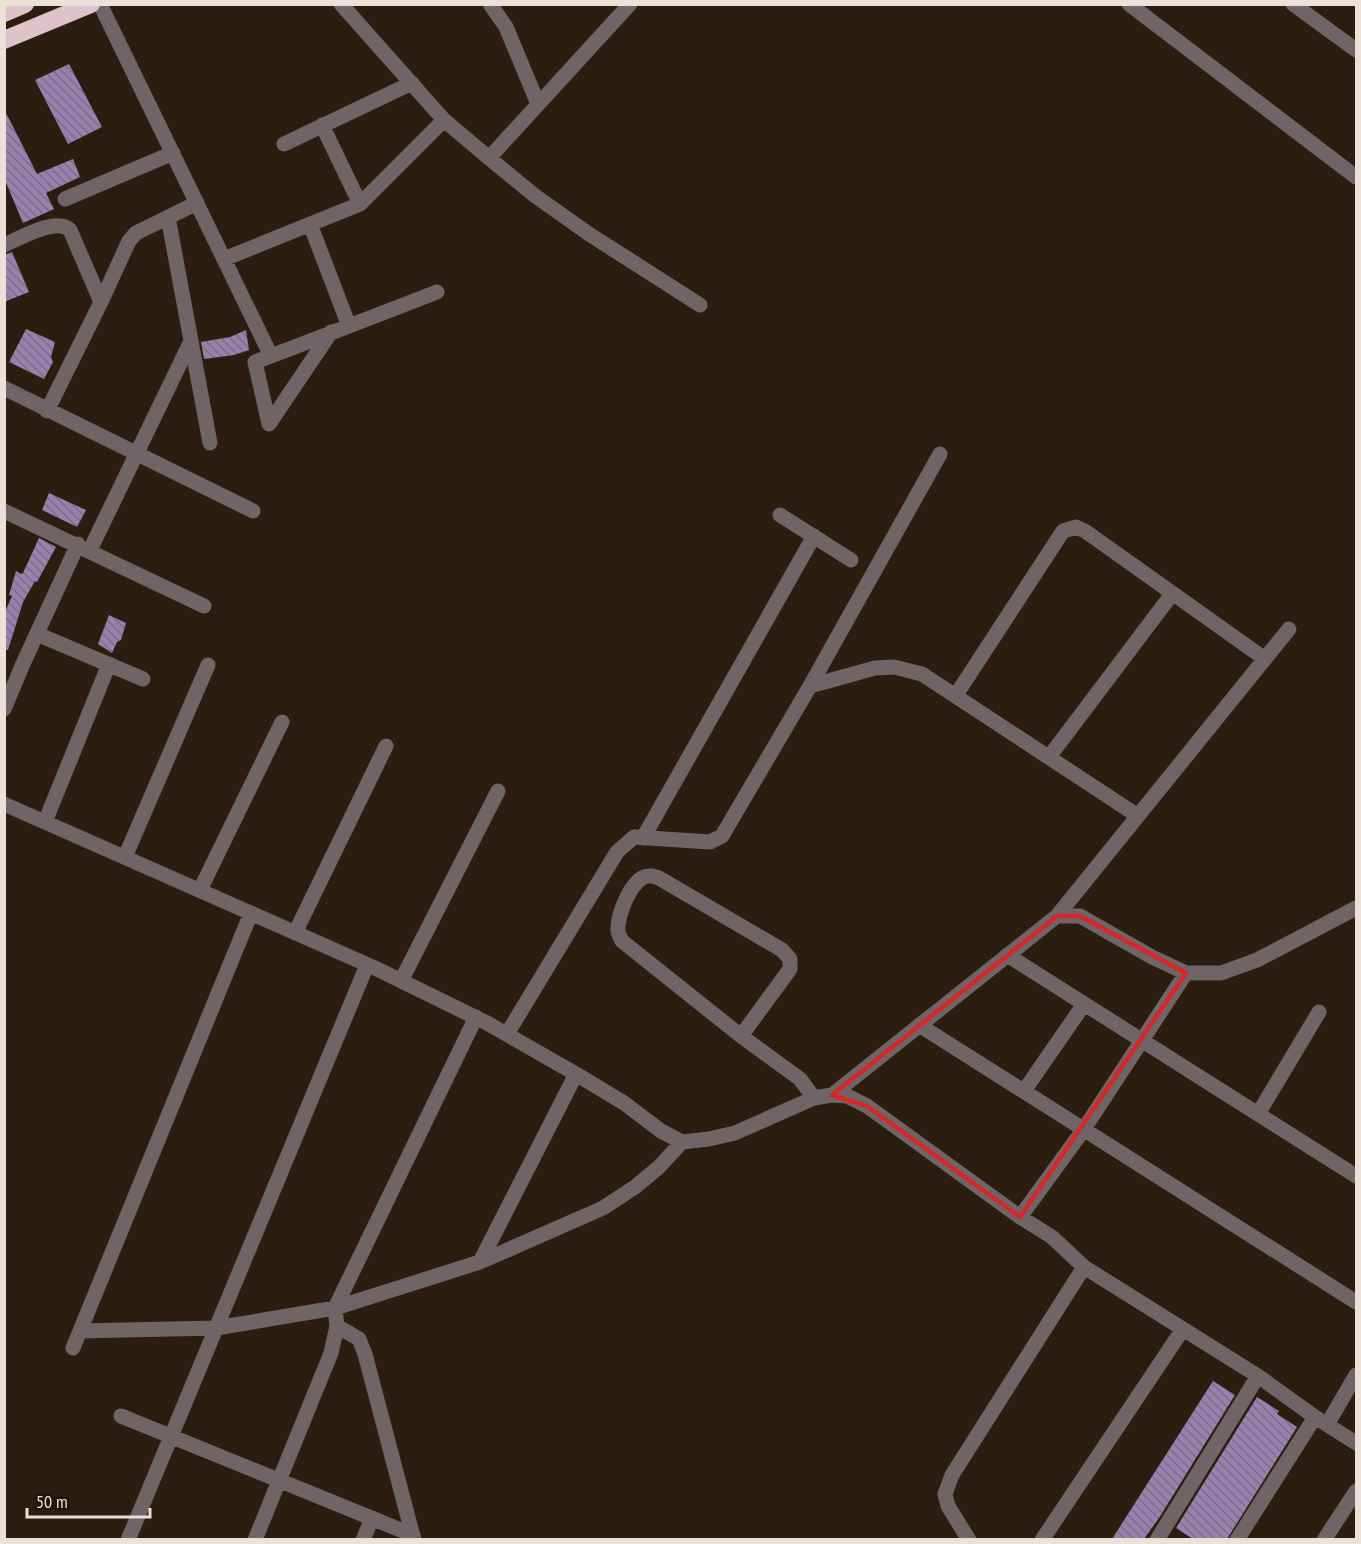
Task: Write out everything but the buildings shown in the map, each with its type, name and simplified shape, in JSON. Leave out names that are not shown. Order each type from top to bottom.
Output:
[{"type":"highway","points":[[4,13],[25,4]]},
{"type":"highway","points":[[4,40],[91,4]]},
{"type":"street","points":[[100,4],[271,356]]},
{"type":"street","points":[[341,4],[444,120],[489,158],[534,195],[589,234],[700,305]]},
{"type":"street","points":[[490,4],[506,27],[538,104]]},
{"type":"street","points":[[489,158],[630,4]]},
{"type":"street","points":[[1129,4],[1356,177]]},
{"type":"street","points":[[1293,4],[1356,50]]},
{"type":"street","points":[[284,144],[412,83]]},
{"type":"street","points":[[224,259],[360,204],[444,120]]},
{"type":"street","points":[[322,125],[360,204]]},
{"type":"street","points":[[66,199],[173,153]]},
{"type":"street","points":[[47,411],[129,242],[136,233],[197,203]]},
{"type":"street","points":[[168,217],[210,442]]},
{"type":"street","points":[[4,245],[54,224],[65,226],[70,230],[101,302]]},
{"type":"street","points":[[310,224],[349,326]]},
{"type":"street","points":[[331,332],[268,424],[255,362],[331,332],[437,292]]},
{"type":"street","points":[[4,709],[38,634],[136,454],[191,341]]},
{"type":"street","points":[[4,388],[253,511]]},
{"type":"street","points":[[507,1034],[617,852],[634,837],[710,842],[722,836],[810,686],[940,454]]},
{"type":"street","points":[[4,511],[84,547],[204,606]]},
{"type":"street","points":[[780,515],[851,560]]},
{"type":"street","points":[[956,695],[1063,531],[1076,527],[1085,531],[1265,659]]},
{"type":"street","points":[[643,838],[814,536]]},
{"type":"street","points":[[1049,757],[1172,594]]},
{"type":"street","points":[[832,1095],[1057,916],[1289,629]]},
{"type":"street","points":[[38,634],[143,678]]},
{"type":"street","points":[[45,822],[109,664]]},
{"type":"street","points":[[125,857],[208,664]]},
{"type":"street","points":[[810,686],[875,668],[894,667],[922,674],[1138,816]]},
{"type":"street","points":[[200,890],[282,722]]},
{"type":"street","points":[[296,933],[386,746]]},
{"type":"street","points":[[401,981],[498,791]]},
{"type":"street","points":[[4,804],[367,965],[476,1017],[576,1074],[624,1104],[661,1131],[682,1142],[735,1133],[814,1098],[832,1095],[847,1096],[867,1106],[1052,1237],[1084,1268],[1258,1376],[1356,1443]]},
{"type":"street","points":[[741,1036],[790,969],[790,958],[782,950],[658,878],[649,876],[640,879],[630,891],[623,905],[617,929],[622,941],[741,1036],[800,1079],[814,1098]]},
{"type":"street","points":[[1070,900],[1080,916],[1152,957],[1186,973],[1221,973],[1257,960],[1356,908]]},
{"type":"street","points":[[73,1348],[251,913]]},
{"type":"street","points":[[1057,916],[1080,916]]},
{"type":"street","points":[[1007,955],[1258,1114],[1355,1171]]},
{"type":"street","points":[[128,1539],[367,965]]},
{"type":"street","points":[[1020,1216],[1084,1129],[1186,973]]},
{"type":"street","points":[[1024,1091],[1084,1004]]},
{"type":"street","points":[[1258,1114],[1319,1012]]},
{"type":"street","points":[[255,1539],[331,1353],[338,1326],[335,1308],[476,1017]]},
{"type":"street","points":[[919,1025],[1356,1302]]},
{"type":"street","points":[[480,1262],[576,1074]]},
{"type":"street","points":[[80,1331],[216,1328],[335,1308],[480,1262],[603,1208],[635,1187],[659,1167],[682,1142]]},
{"type":"street","points":[[969,1539],[948,1506],[945,1494],[952,1475],[1084,1268]]},
{"type":"street","points":[[338,1326],[359,1339],[365,1354],[414,1537]]},
{"type":"street","points":[[1042,1539],[1183,1329]]},
{"type":"street","points":[[1237,1539],[1356,1375]]},
{"type":"street","points":[[1177,1539],[1160,1535],[1258,1376]]},
{"type":"street","points":[[121,1416],[414,1537]]},
{"type":"street","points":[[1324,1539],[1356,1491]]},
{"type":"street","points":[[363,1539],[372,1518]]},
{"type":"highlighted area","points":[[1057,916],[1080,916],[1186,973],[1020,1217],[867,1106],[832,1095]]}]
